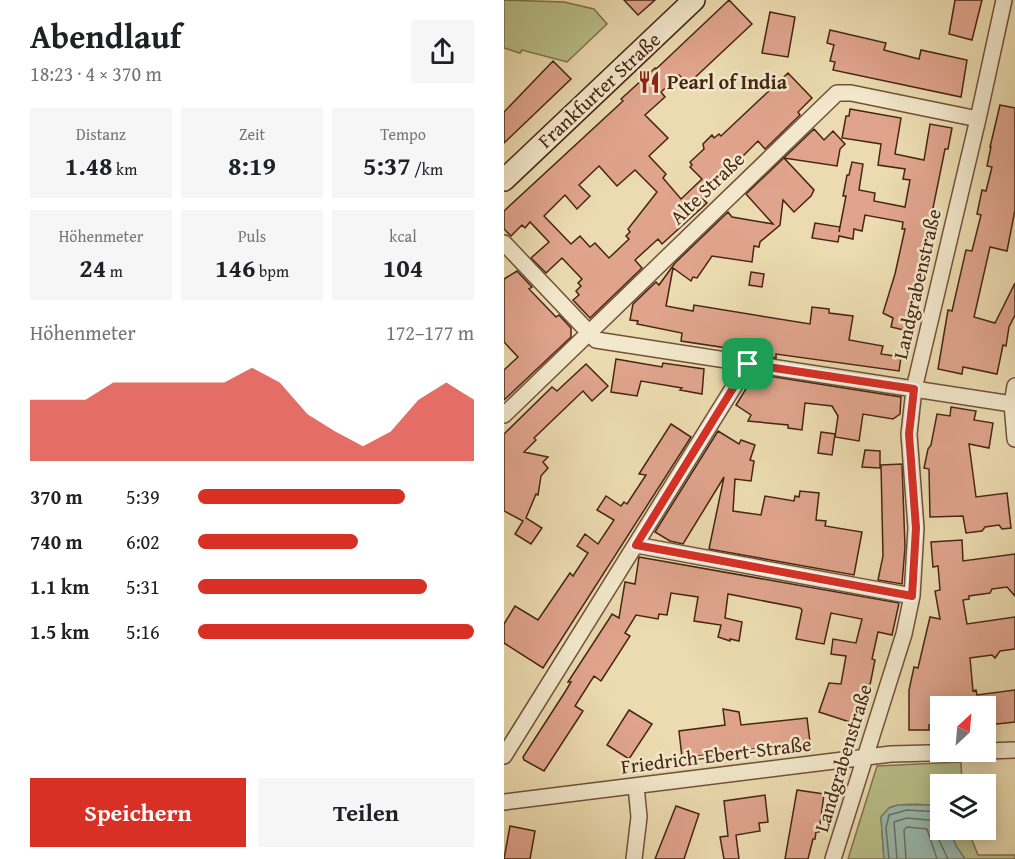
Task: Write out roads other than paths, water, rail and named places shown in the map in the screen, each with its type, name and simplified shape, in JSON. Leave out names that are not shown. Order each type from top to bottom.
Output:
[{"type":"main road","name":"Frankfurter Straße","points":[[504,180],[694,0]]},
{"type":"street","name":"Landgrabenstraße","points":[[833,859],[904,634],[912,596],[916,528],[909,434],[914,389],[1004,0]]},
{"type":"street","name":"Alte Straße","points":[[504,415],[837,93],[851,93],[978,119]]},
{"type":"street","points":[[504,243],[596,340],[1012,404]]},
{"type":"street","points":[[504,756],[748,364]]},
{"type":"street","points":[[1015,386],[1012,404],[1015,439]]},
{"type":"street","points":[[636,545],[912,596]]},
{"type":"street","points":[[996,751],[1015,750]]},
{"type":"street","name":"Friedrich-Ebert-Straße","points":[[504,802],[891,754],[930,753]]},
{"type":"street","points":[[634,859],[639,810],[636,786]]},
{"type":"water","points":[[898,805],[930,805],[930,840],[954,840],[965,859],[884,859],[881,817],[889,808]]},
{"type":"place","name":"Pearl of India","points":[[649,82]]}]
